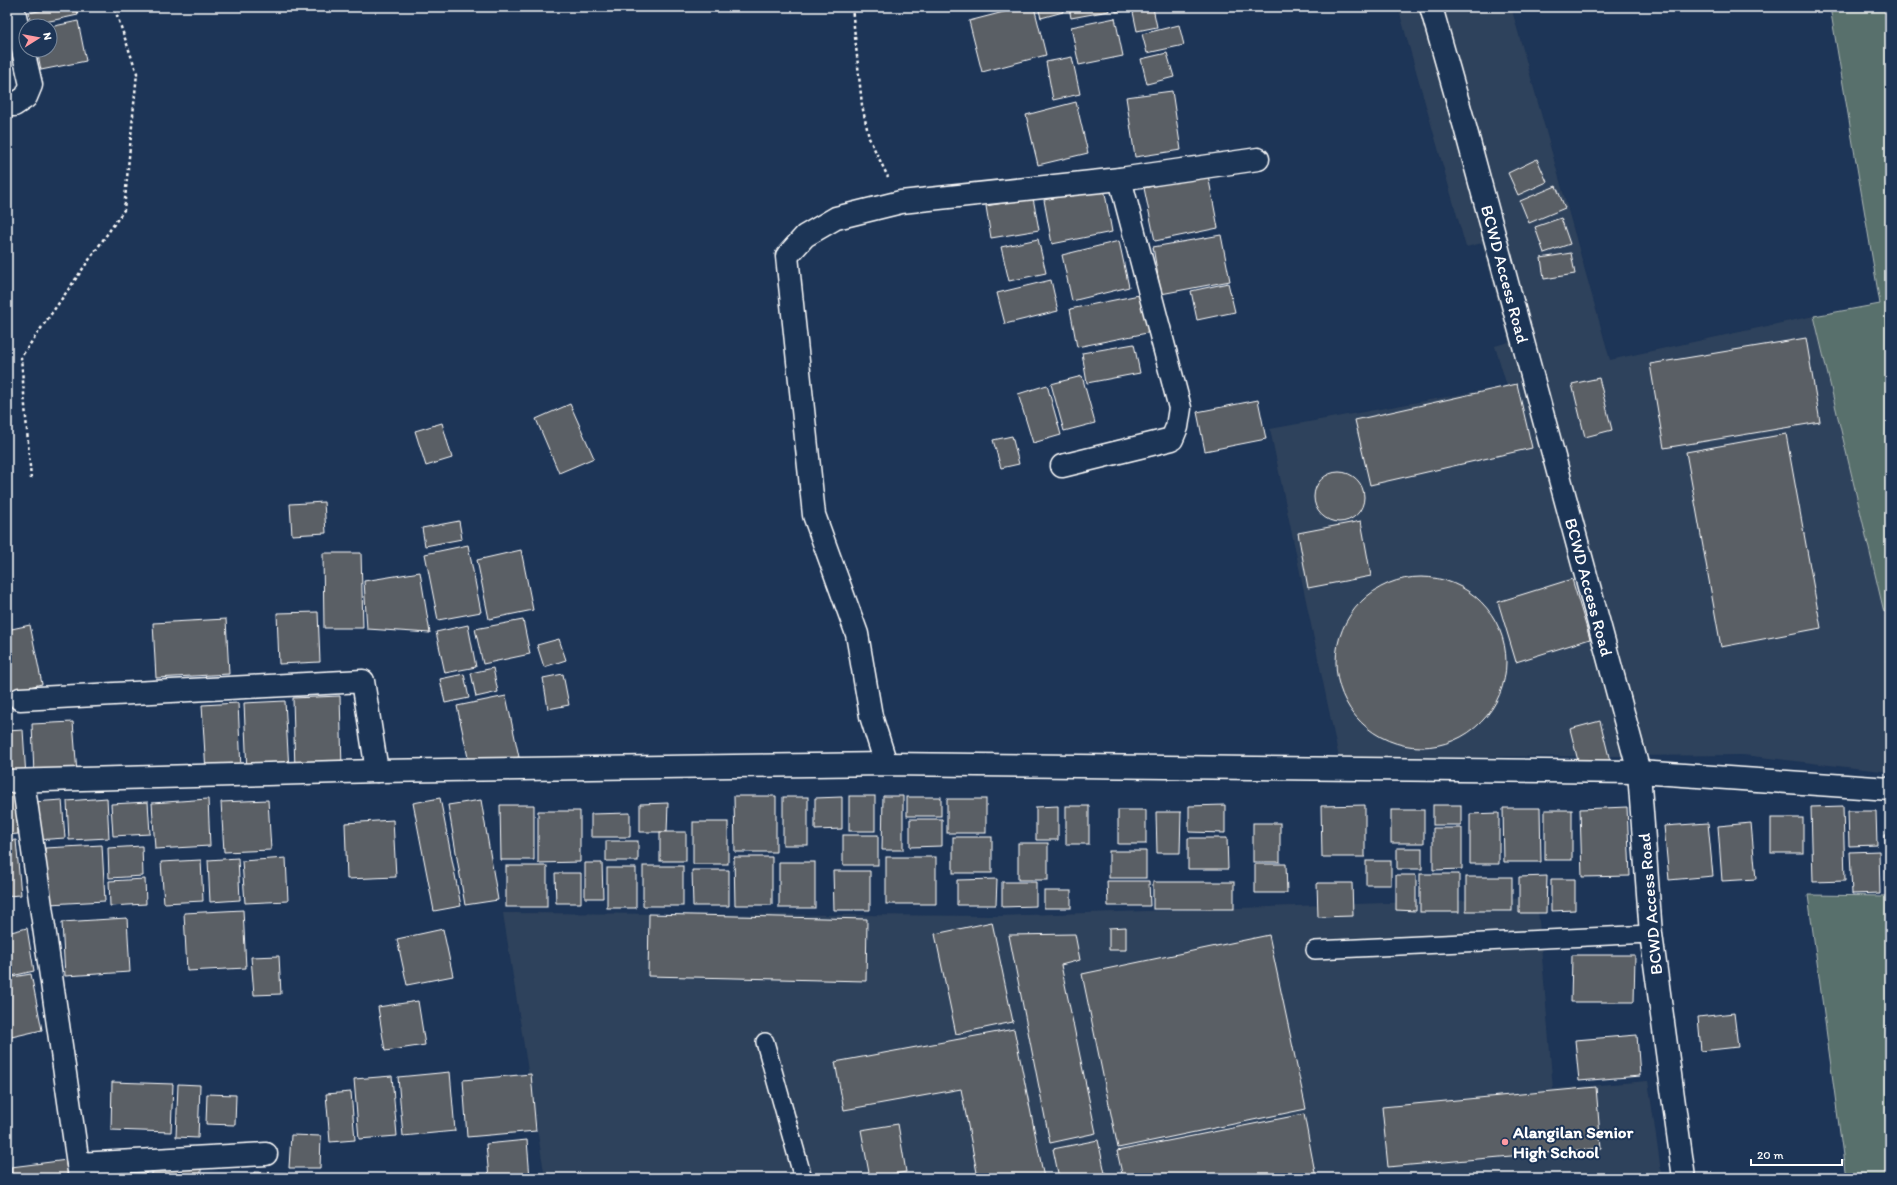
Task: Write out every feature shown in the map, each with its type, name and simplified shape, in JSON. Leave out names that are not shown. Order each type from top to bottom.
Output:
[{"type":"street","points":[[13,7],[32,85],[16,101]]},
{"type":"street","name":"BCWD Access Road","points":[[1431,7],[1465,127],[1638,772],[1651,934],[1684,1178]]},
{"type":"street","points":[[886,764],[871,716],[858,634],[814,515],[786,256],[805,236],[836,218],[901,202],[1120,179],[1258,159]]},
{"type":"street","points":[[1062,466],[1172,439],[1177,428],[1180,408],[1120,179]]},
{"type":"street","points":[[20,699],[363,681],[377,771]]},
{"type":"street","points":[[266,1154],[79,1171],[15,781],[377,771],[886,764],[1638,772],[1890,789]]},
{"type":"lane","points":[[1314,950],[1651,934]]},
{"type":"lane","points":[[765,1042],[803,1178]]},
{"type":"path","points":[[31,479],[21,357],[124,210],[137,73],[114,7]]},
{"type":"path","points":[[852,7],[862,105],[869,138],[901,202]]},
{"type":"shaded area","points":[[1398,7],[1511,7],[1610,360],[1814,316],[1890,637],[1890,772],[1743,755],[1339,758],[1270,429],[1507,386],[1495,346],[1509,342],[1482,243],[1466,247]]},
{"type":"shaded area","points":[[1537,898],[1553,1089],[1648,1081],[1662,1178],[545,1178],[503,913],[999,916]]},
{"type":"green space","points":[[1830,7],[1890,7],[1890,610],[1884,612],[1814,316],[1880,304]]},
{"type":"green space","points":[[1808,895],[1890,896],[1890,1178],[1846,1178]]},
{"type":"building","points":[[57,7],[76,7],[78,15],[58,19],[58,18],[30,18],[29,13]]},
{"type":"building","points":[[1023,7],[1034,7],[1046,55],[982,72],[969,21]]},
{"type":"building","points":[[1038,7],[1062,7],[1063,12],[1041,18]]},
{"type":"building","points":[[1069,7],[1108,7],[1109,11],[1071,18]]},
{"type":"building","points":[[1115,7],[1144,7],[1116,12]]},
{"type":"building","points":[[1153,8],[1157,27],[1137,31],[1133,12]]},
{"type":"building","points":[[1115,18],[1123,56],[1079,65],[1071,27]]},
{"type":"building","points":[[78,21],[86,61],[41,70],[39,58],[58,58],[58,25]]},
{"type":"building","points":[[1179,25],[1184,45],[1147,53],[1142,34]]},
{"type":"building","points":[[1167,53],[1174,77],[1147,84],[1141,59]]},
{"type":"building","points":[[1072,57],[1080,94],[1053,100],[1046,62]]},
{"type":"building","points":[[1172,91],[1181,150],[1135,157],[1126,97]]},
{"type":"building","points":[[1076,102],[1088,153],[1038,165],[1026,115]]},
{"type":"building","points":[[1537,159],[1547,182],[1518,195],[1508,173]]},
{"type":"building","points":[[1208,175],[1218,228],[1155,241],[1144,188]]},
{"type":"building","points":[[1556,186],[1565,208],[1529,223],[1520,201]]},
{"type":"building","points":[[1104,188],[1112,232],[1052,244],[1044,200]]},
{"type":"building","points":[[1033,198],[1039,230],[991,238],[986,206]]},
{"type":"building","points":[[1561,218],[1570,244],[1544,253],[1535,227]]},
{"type":"building","points":[[1221,235],[1230,281],[1161,294],[1153,247]]},
{"type":"building","points":[[1038,239],[1046,273],[1009,281],[1001,247]]},
{"type":"building","points":[[1119,241],[1129,287],[1072,301],[1062,255]]},
{"type":"building","points":[[1571,253],[1575,274],[1544,279],[1541,258]]},
{"type":"building","points":[[1051,280],[1058,311],[1005,324],[997,293]]},
{"type":"building","points":[[1228,283],[1235,312],[1197,320],[1191,291]]},
{"type":"building","points":[[1144,294],[1152,332],[1077,347],[1070,309]]},
{"type":"building","points":[[1806,338],[1820,422],[1664,448],[1650,364]]},
{"type":"building","points":[[1134,344],[1140,373],[1087,383],[1082,353]]},
{"type":"building","points":[[1082,376],[1095,423],[1064,431],[1051,384]]},
{"type":"building","points":[[1599,378],[1612,430],[1585,437],[1572,384]]},
{"type":"building","points":[[1517,384],[1532,448],[1370,485],[1355,420]]},
{"type":"building","points":[[1047,385],[1061,435],[1033,443],[1018,394]]},
{"type":"building","points":[[1258,400],[1266,439],[1205,451],[1197,412]]},
{"type":"building","points":[[570,404],[594,458],[559,473],[536,419]]},
{"type":"building","points":[[442,423],[452,458],[426,466],[415,431]]},
{"type":"building","points":[[1786,434],[1821,628],[1721,647],[1686,452]]},
{"type":"building","points":[[1012,436],[1019,464],[1001,468],[993,440]]},
{"type":"building","points":[[1334,472],[1344,472],[1357,479],[1364,492],[1364,502],[1357,515],[1344,522],[1334,522],[1325,518],[1318,511],[1314,502],[1314,492],[1318,483],[1325,476]]},
{"type":"building","points":[[324,502],[326,533],[292,535],[290,504]]},
{"type":"building","points":[[459,521],[462,539],[425,546],[422,528]]},
{"type":"building","points":[[1361,521],[1371,576],[1308,588],[1298,533]]},
{"type":"building","points":[[468,545],[481,612],[438,620],[425,554]]},
{"type":"building","points":[[521,550],[533,610],[489,619],[477,560]]},
{"type":"building","points":[[323,553],[361,553],[363,628],[324,628]]},
{"type":"building","points":[[420,572],[430,633],[367,629],[364,581]]},
{"type":"building","points":[[1421,577],[1446,581],[1461,587],[1481,602],[1496,622],[1504,645],[1506,662],[1502,687],[1496,702],[1481,722],[1461,737],[1438,745],[1421,747],[1396,743],[1381,737],[1361,722],[1346,702],[1338,679],[1336,662],[1340,637],[1346,622],[1361,602],[1381,587],[1404,579]]},
{"type":"building","points":[[1572,579],[1590,639],[1516,662],[1498,602]]},
{"type":"building","points":[[318,612],[320,662],[279,664],[277,613]]},
{"type":"building","points":[[226,619],[229,674],[156,678],[153,623]]},
{"type":"building","points":[[523,620],[530,654],[483,664],[475,629]]},
{"type":"building","points":[[30,625],[42,684],[7,692],[7,630]]},
{"type":"building","points":[[468,625],[476,667],[445,673],[436,632]]},
{"type":"building","points":[[559,639],[566,660],[544,667],[537,645]]},
{"type":"building","points":[[493,668],[498,692],[476,697],[471,673]]},
{"type":"building","points":[[464,674],[469,698],[445,703],[440,679]]},
{"type":"building","points":[[563,674],[569,705],[548,709],[543,678]]},
{"type":"building","points":[[340,696],[342,769],[295,771],[293,698]]},
{"type":"building","points":[[506,696],[519,757],[470,767],[457,706]]},
{"type":"building","points":[[285,701],[289,770],[247,772],[244,703]]},
{"type":"building","points":[[238,703],[241,770],[206,772],[202,705]]},
{"type":"building","points":[[1600,721],[1610,761],[1580,769],[1570,729]]},
{"type":"building","points":[[73,722],[77,773],[34,775],[32,724]]},
{"type":"building","points":[[23,730],[26,777],[7,778],[7,731]]},
{"type":"building","points":[[7,790],[16,790],[18,834],[7,835]]},
{"type":"building","points":[[734,796],[776,796],[776,852],[735,852]]},
{"type":"building","points":[[849,796],[875,796],[875,831],[849,831]]},
{"type":"building","points":[[883,796],[903,796],[903,850],[882,850]]},
{"type":"building","points":[[783,797],[808,797],[808,845],[783,845]]},
{"type":"building","points":[[842,797],[842,829],[815,830],[815,798]]},
{"type":"building","points":[[907,797],[941,797],[941,816],[907,816]]},
{"type":"building","points":[[107,798],[109,838],[69,840],[67,801]]},
{"type":"building","points":[[440,798],[461,906],[434,911],[413,803]]},
{"type":"building","points":[[208,799],[210,846],[155,849],[152,803]]},
{"type":"building","points":[[947,799],[986,799],[986,833],[947,833]]},
{"type":"building","points":[[62,800],[65,838],[36,840],[33,802]]},
{"type":"building","points":[[268,800],[271,850],[224,852],[221,802]]},
{"type":"building","points":[[481,800],[498,900],[465,905],[448,805]]},
{"type":"building","points":[[148,802],[150,834],[113,836],[111,804]]},
{"type":"building","points":[[668,803],[667,832],[640,832],[640,804]]},
{"type":"building","points":[[500,805],[534,805],[534,860],[501,860]]},
{"type":"building","points":[[1225,805],[1225,833],[1189,832],[1189,806]]},
{"type":"building","points":[[1365,805],[1365,857],[1322,857],[1321,806]]},
{"type":"building","points":[[1433,805],[1461,805],[1461,825],[1433,825]]},
{"type":"building","points":[[1058,806],[1058,840],[1036,840],[1036,807]]},
{"type":"building","points":[[1066,806],[1089,806],[1089,844],[1066,844]]},
{"type":"building","points":[[1843,806],[1845,881],[1813,882],[1811,807]]},
{"type":"building","points":[[1627,807],[1630,876],[1582,877],[1580,809]]},
{"type":"building","points":[[1503,808],[1540,808],[1541,862],[1504,862]]},
{"type":"building","points":[[1118,810],[1146,810],[1146,844],[1118,844]]},
{"type":"building","points":[[1391,810],[1424,810],[1424,843],[1391,843]]},
{"type":"building","points":[[1545,810],[1572,810],[1572,860],[1545,860]]},
{"type":"building","points":[[538,811],[580,811],[580,862],[538,863]]},
{"type":"building","points":[[1848,811],[1876,811],[1877,845],[1849,846]]},
{"type":"building","points":[[1156,812],[1181,812],[1180,853],[1157,853]]},
{"type":"building","points":[[630,813],[630,837],[591,837],[591,814]]},
{"type":"building","points":[[1499,813],[1499,864],[1470,864],[1470,814]]},
{"type":"building","points":[[1771,818],[1803,818],[1803,853],[1771,853]]},
{"type":"building","points":[[910,819],[942,819],[942,846],[910,847]]},
{"type":"building","points":[[393,820],[396,877],[347,879],[345,823]]},
{"type":"building","points":[[693,822],[728,822],[728,864],[693,864]]},
{"type":"building","points":[[1253,823],[1280,823],[1280,862],[1253,862]]},
{"type":"building","points":[[1708,823],[1713,876],[1669,880],[1664,826]]},
{"type":"building","points":[[1751,823],[1756,879],[1722,881],[1718,826]]},
{"type":"building","points":[[1433,828],[1462,828],[1462,869],[1433,870]]},
{"type":"building","points":[[660,832],[686,832],[686,861],[660,861]]},
{"type":"building","points":[[843,835],[878,835],[878,865],[843,865]]},
{"type":"building","points":[[1885,835],[1890,835],[1890,886],[1887,886]]},
{"type":"building","points":[[953,837],[992,837],[992,873],[953,873]]},
{"type":"building","points":[[1188,838],[1227,838],[1228,869],[1188,869]]},
{"type":"building","points":[[16,840],[21,895],[7,896],[7,841]]},
{"type":"building","points":[[606,841],[638,841],[638,861],[606,861]]},
{"type":"building","points":[[1018,843],[1048,843],[1048,880],[1018,880]]},
{"type":"building","points":[[102,845],[105,901],[49,904],[45,848]]},
{"type":"building","points":[[142,846],[143,876],[109,878],[108,848]]},
{"type":"building","points":[[1397,848],[1422,848],[1422,869],[1397,869]]},
{"type":"building","points":[[1109,851],[1146,851],[1146,878],[1109,878]]},
{"type":"building","points":[[1879,851],[1880,893],[1852,894],[1850,852]]},
{"type":"building","points":[[734,857],[772,857],[772,905],[735,905]]},
{"type":"building","points":[[886,857],[936,857],[936,904],[886,904]]},
{"type":"building","points":[[238,858],[240,900],[210,902],[208,860]]},
{"type":"building","points":[[286,858],[288,901],[245,903],[242,861]]},
{"type":"building","points":[[201,860],[203,901],[164,903],[161,862]]},
{"type":"building","points":[[1366,861],[1391,861],[1391,885],[1366,885]]},
{"type":"building","points":[[779,862],[815,862],[815,908],[779,908]]},
{"type":"building","points":[[585,863],[602,863],[603,898],[585,898]]},
{"type":"building","points":[[1255,864],[1286,864],[1287,893],[1255,893]]},
{"type":"building","points":[[506,866],[547,866],[547,907],[506,907]]},
{"type":"building","points":[[643,866],[683,866],[683,906],[643,906]]},
{"type":"building","points":[[607,868],[636,868],[636,908],[607,908]]},
{"type":"building","points":[[692,870],[729,870],[729,906],[693,906]]},
{"type":"building","points":[[833,871],[870,871],[870,910],[834,910]]},
{"type":"building","points":[[555,873],[581,873],[581,903],[556,903]]},
{"type":"building","points":[[1420,874],[1459,874],[1459,912],[1420,912]]},
{"type":"building","points":[[1396,875],[1416,875],[1416,911],[1396,910]]},
{"type":"building","points":[[1547,876],[1546,913],[1519,913],[1519,877]]},
{"type":"building","points":[[1466,877],[1512,877],[1512,911],[1466,911]]},
{"type":"building","points":[[145,879],[146,904],[110,906],[109,881]]},
{"type":"building","points":[[997,879],[996,905],[957,905],[957,880]]},
{"type":"building","points":[[1551,879],[1575,879],[1575,910],[1551,911]]},
{"type":"building","points":[[1107,881],[1149,881],[1150,906],[1108,906]]},
{"type":"building","points":[[1002,882],[1036,882],[1036,906],[1002,907]]},
{"type":"building","points":[[1153,882],[1234,882],[1234,909],[1153,909]]},
{"type":"building","points":[[1317,883],[1352,883],[1353,916],[1318,917]]},
{"type":"building","points":[[1044,891],[1071,891],[1071,908],[1044,908]]},
{"type":"building","points":[[243,910],[246,968],[187,971],[184,913]]},
{"type":"building","points":[[649,914],[867,919],[866,981],[648,976]]},
{"type":"building","points":[[127,918],[130,972],[65,976],[62,922]]},
{"type":"building","points":[[992,922],[1013,1022],[956,1034],[935,934]]},
{"type":"building","points":[[1126,927],[1126,950],[1109,950],[1109,928]]},
{"type":"building","points":[[27,928],[34,971],[7,977],[7,933]]},
{"type":"building","points":[[443,929],[453,976],[407,985],[397,939]]},
{"type":"building","points":[[1075,934],[1080,960],[1061,965],[1096,1133],[1050,1143],[1009,935]]},
{"type":"building","points":[[1269,935],[1306,1109],[1118,1148],[1082,974]]},
{"type":"building","points":[[1572,955],[1635,955],[1634,1002],[1571,1002]]},
{"type":"building","points":[[279,956],[281,994],[254,995],[251,957]]},
{"type":"building","points":[[31,974],[42,1030],[7,1038],[7,978]]},
{"type":"building","points":[[418,1001],[425,1045],[385,1051],[378,1007]]},
{"type":"building","points":[[1734,1013],[1738,1047],[1701,1051],[1698,1017]]},
{"type":"building","points":[[1014,1029],[1044,1178],[978,1178],[961,1089],[844,1110],[835,1062]]},
{"type":"building","points":[[1637,1035],[1640,1076],[1579,1081],[1575,1040]]},
{"type":"building","points":[[450,1072],[455,1131],[403,1136],[398,1077]]},
{"type":"building","points":[[531,1074],[536,1131],[467,1137],[463,1080]]},
{"type":"building","points":[[392,1076],[397,1136],[359,1139],[354,1079]]},
{"type":"building","points":[[112,1082],[173,1084],[171,1132],[111,1130]]},
{"type":"building","points":[[178,1084],[200,1085],[198,1138],[176,1137]]},
{"type":"building","points":[[1596,1087],[1601,1148],[1388,1167],[1382,1107]]},
{"type":"building","points":[[351,1092],[355,1140],[330,1142],[326,1094]]},
{"type":"building","points":[[207,1094],[236,1095],[235,1125],[206,1124]]},
{"type":"building","points":[[1304,1114],[1316,1178],[1123,1178],[1117,1151]]},
{"type":"building","points":[[898,1124],[906,1172],[870,1178],[861,1130]]},
{"type":"building","points":[[291,1135],[321,1136],[320,1168],[289,1168]]},
{"type":"building","points":[[527,1140],[530,1178],[489,1178],[486,1144]]},
{"type":"building","points":[[1098,1140],[1106,1178],[1059,1178],[1053,1149]]},
{"type":"building","points":[[67,1160],[70,1178],[12,1178],[11,1167]]},
{"type":"building","points":[[201,1163],[201,1178],[152,1178],[152,1165]]},
{"type":"building","points":[[146,1166],[146,1178],[116,1178],[116,1167]]},
{"type":"building","points":[[254,1172],[287,1173],[287,1178],[253,1178]]},
{"type":"building","points":[[293,1175],[322,1176],[322,1178],[293,1178]]},
{"type":"place","name":"Alangilan Senior High School","points":[[1505,1142]]}]
